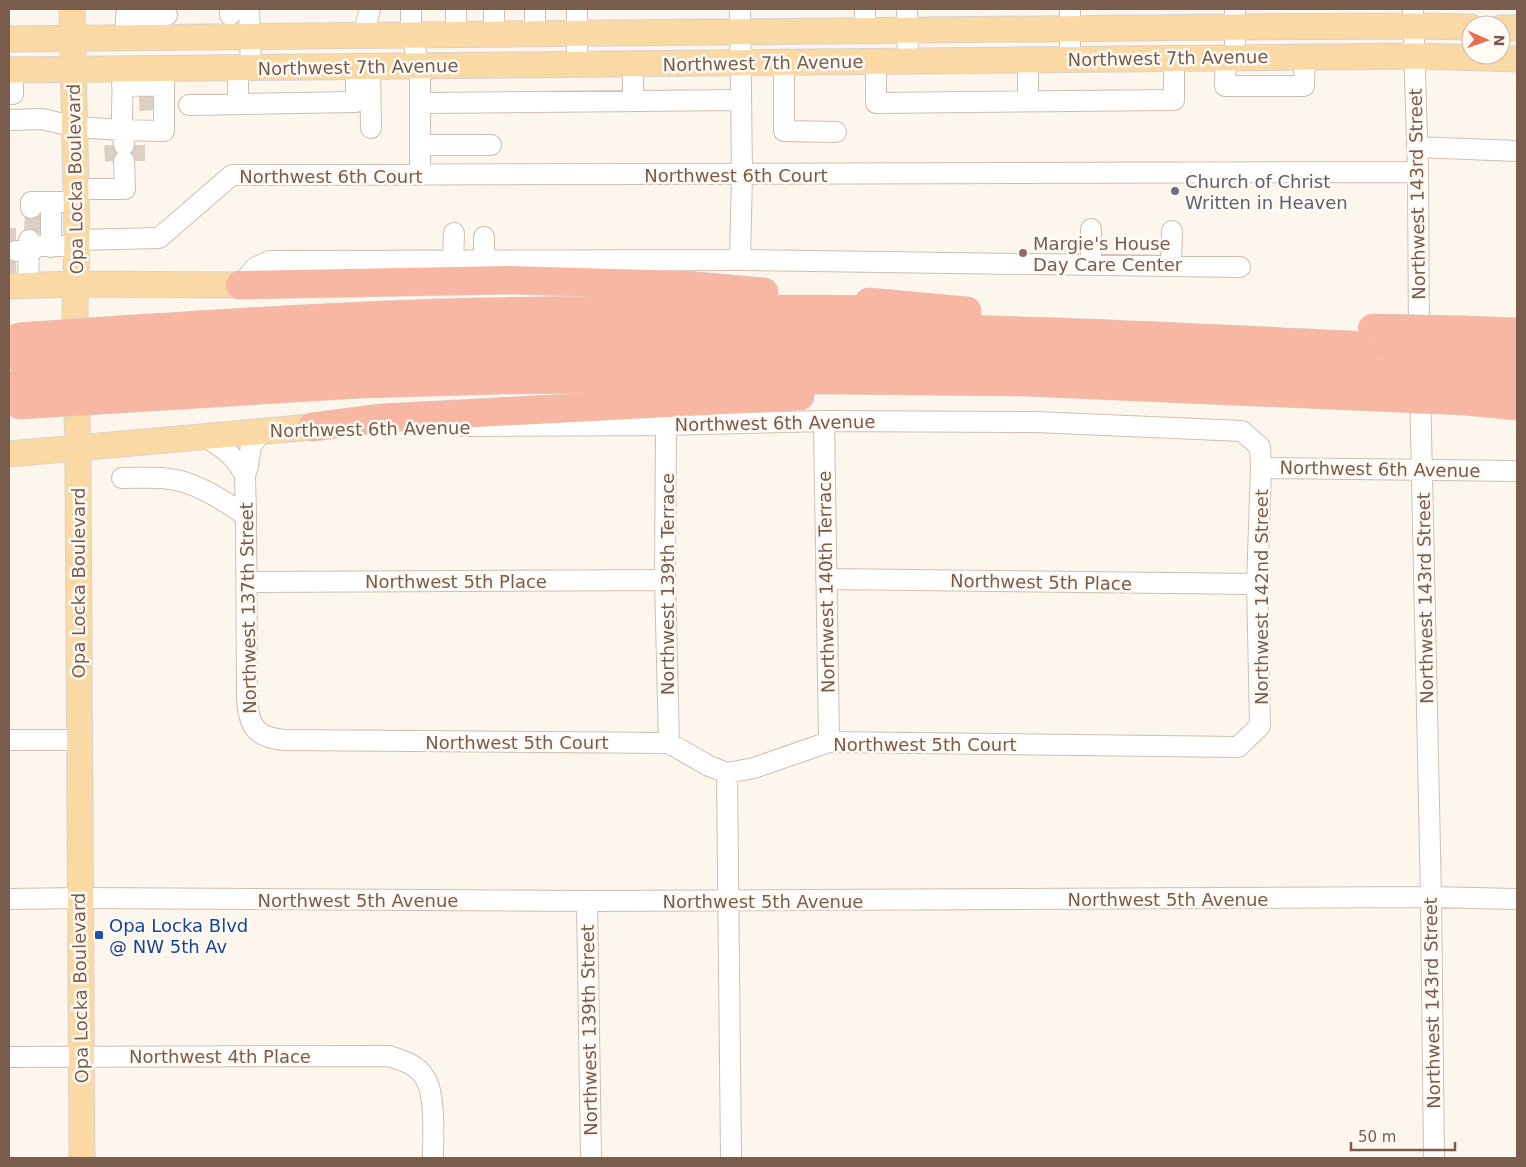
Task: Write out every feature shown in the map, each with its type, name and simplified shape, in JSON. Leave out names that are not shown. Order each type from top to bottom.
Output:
[{"type":"highway","points":[[240,284],[509,280],[685,285],[967,311],[1373,361],[1517,406]]},
{"type":"highway","points":[[132,363],[291,319],[484,312],[747,308],[967,311]]},
{"type":"highway","points":[[312,427],[382,418],[679,403],[1373,361],[1464,340],[1517,332]]},
{"type":"highway","points":[[1464,340],[1517,354]]},
{"type":"highway","points":[[14,371],[132,363],[595,354],[1373,361]]},
{"type":"highway","points":[[14,371],[132,363],[360,384],[654,378],[1025,382]]},
{"type":"highway","points":[[1465,389],[1517,379]]},
{"type":"main road","name":"Opa Locka Boulevard","points":[[72,9],[76,127],[77,243],[75,310],[82,1158]]},
{"type":"main road","name":"Northwest 7th Avenue","points":[[9,39],[73,38],[126,21],[168,21],[250,37],[578,33],[740,20],[1414,17],[1461,25]]},
{"type":"main road","name":"Northwest 7th Avenue","points":[[11,70],[74,69],[137,120],[244,68],[1415,56],[1517,59]]},
{"type":"main road","points":[[24,244],[76,284],[240,284]]},
{"type":"main road","name":"Northwest 6th Avenue","points":[[9,454],[312,427]]},
{"type":"street","points":[[238,104],[250,37],[249,9]]},
{"type":"street","points":[[363,36],[370,9]]},
{"type":"street","points":[[411,9],[411,35],[420,66],[420,175]]},
{"type":"street","points":[[456,9],[456,34]]},
{"type":"street","points":[[494,9],[494,34]]},
{"type":"street","points":[[535,9],[535,34]]},
{"type":"street","points":[[577,64],[578,9]]},
{"type":"street","name":"Northwest 143rd Street","points":[[1414,17],[1431,897],[1434,1158]]},
{"type":"street","points":[[1231,58],[1235,18]]},
{"type":"street","points":[[907,19],[908,61]]},
{"type":"street","points":[[1070,19],[1070,59]]},
{"type":"street","points":[[740,20],[742,100],[740,260]]},
{"type":"street","points":[[876,62],[876,103],[1174,100],[1174,58]]},
{"type":"street","points":[[1028,60],[1028,101]]},
{"type":"street","points":[[784,62],[792,92],[784,131],[836,132]]},
{"type":"street","points":[[633,64],[633,101]]},
{"type":"street","points":[[189,105],[356,102],[363,66]]},
{"type":"street","points":[[363,66],[371,128]]},
{"type":"street","points":[[9,94],[13,94],[11,70]]},
{"type":"street","points":[[420,103],[742,100]]},
{"type":"street","points":[[9,120],[42,119],[76,127],[137,120],[124,189],[76,195],[51,202],[31,202],[24,244]]},
{"type":"street","points":[[420,145],[491,145]]},
{"type":"street","points":[[1417,147],[1517,151]]},
{"type":"street","name":"Northwest 6th Court","points":[[24,244],[51,247],[77,243],[159,238],[232,175],[1418,172]]},
{"type":"street","points":[[51,202],[51,247]]},
{"type":"street","points":[[1091,229],[1091,265]]},
{"type":"street","points":[[1171,266],[1172,231]]},
{"type":"street","points":[[454,233],[454,261]]},
{"type":"street","points":[[484,237],[484,261]]},
{"type":"street","points":[[240,284],[256,267],[270,261],[740,260],[1240,267]]},
{"type":"street","name":"Northwest 6th Avenue","points":[[312,427],[666,425],[824,421],[1036,422],[1242,431],[1260,446],[1261,468],[1517,471]]},
{"type":"street","name":"Northwest 140th Terrace","points":[[824,421],[829,742]]},
{"type":"street","name":"Northwest 139th Terrace","points":[[666,425],[665,580],[669,743]]},
{"type":"street","name":"Northwest 137th Street","points":[[262,431],[251,446],[245,475],[248,709],[252,724],[263,735]]},
{"type":"street","points":[[202,436],[224,448],[245,475]]},
{"type":"street","name":"Northwest 142nd Street","points":[[1260,726],[1257,584],[1261,468]]},
{"type":"street","points":[[122,478],[167,479],[185,482],[230,505],[246,516]]},
{"type":"street","name":"Northwest 5th Place","points":[[826,579],[1257,584]]},
{"type":"street","name":"Northwest 5th Place","points":[[247,582],[665,580]]},
{"type":"street","name":"Northwest 5th Court","points":[[263,735],[278,740],[669,743],[727,774],[754,768],[829,742],[1238,747],[1260,726]]},
{"type":"street","points":[[9,740],[79,740]]},
{"type":"street","points":[[727,774],[731,1158]]},
{"type":"street","name":"Northwest 5th Avenue","points":[[9,899],[729,901],[1431,897],[1517,899]]},
{"type":"street","name":"Northwest 139th Street","points":[[587,901],[591,1158]]},
{"type":"street","name":"Northwest 4th Place","points":[[9,1057],[389,1056],[414,1066],[425,1078],[432,1098],[433,1158]]},
{"type":"tunnel","points":[[139,101],[154,100]]},
{"type":"tunnel","points":[[114,145],[115,161]]},
{"type":"tunnel","points":[[135,145],[135,161]]},
{"type":"tunnel","points":[[34,234],[35,215]]},
{"type":"tunnel","points":[[9,238],[16,238]]},
{"type":"tunnel","points":[[9,263],[16,263]]},
{"type":"place","name":"Church of Christ Written in Heaven","points":[[1175,191]]},
{"type":"place","name":"Margie's House Day Care Center","points":[[1023,253]]},
{"type":"place","name":"Opa Locka Blvd @ NW 5th Av","points":[[99,935]]}]
